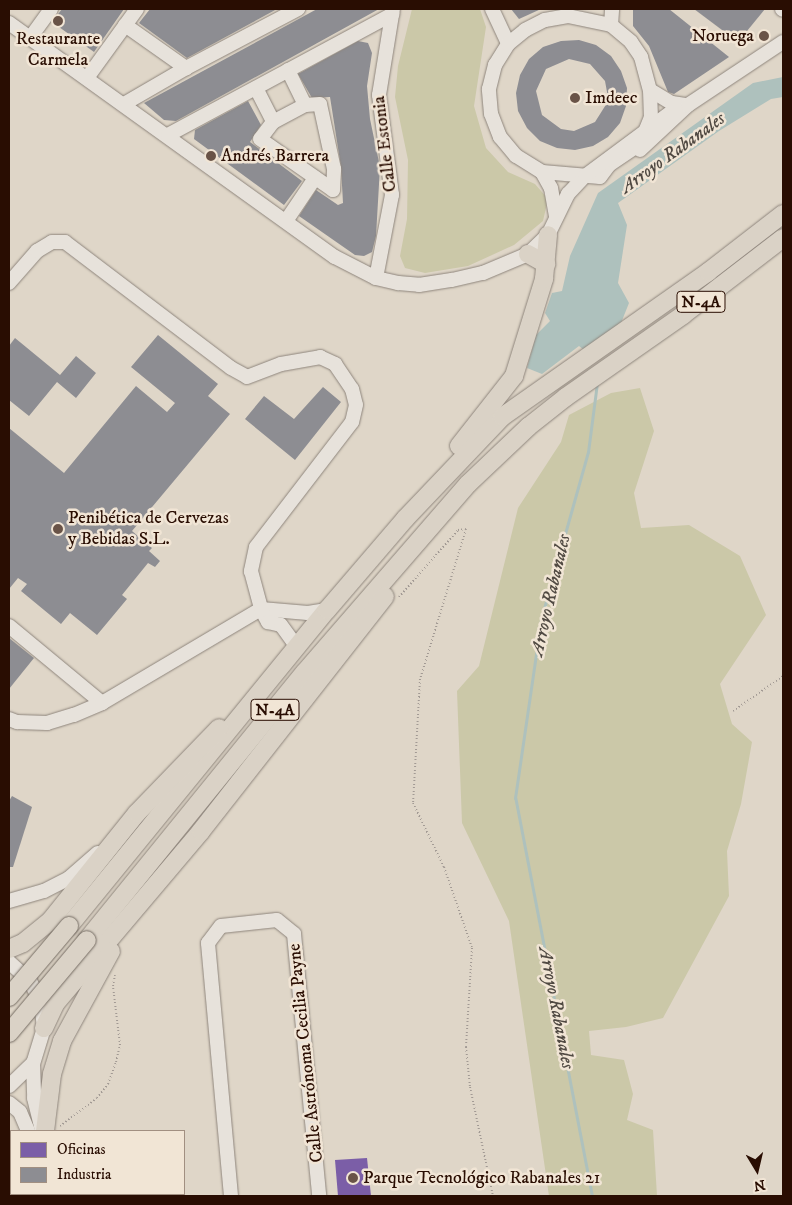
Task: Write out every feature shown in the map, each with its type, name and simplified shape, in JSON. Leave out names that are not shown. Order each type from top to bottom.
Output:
[{"type":"main road","name":"N-4A","points":[[9,998],[327,610],[405,519],[502,417],[615,338],[783,214]]},
{"type":"main road","points":[[405,519],[514,376],[546,264],[552,228]]},
{"type":"main road","name":"N-4A","points":[[9,1033],[305,672],[468,484],[528,427],[566,397],[683,315],[783,238]]},
{"type":"main road","points":[[528,254],[546,264]]},
{"type":"main road","points":[[44,1028],[55,1004],[201,831],[362,628],[468,484]]},
{"type":"main road","points":[[9,949],[23,943],[51,920],[137,813],[297,647]]},
{"type":"main road","points":[[44,1130],[52,1074],[62,1041],[82,1000],[107,955],[173,873],[201,831]]},
{"type":"street","points":[[30,38],[51,9]]},
{"type":"street","points":[[87,78],[138,9]]},
{"type":"street","points":[[124,104],[186,68],[298,9]]},
{"type":"street","points":[[492,9],[508,44]]},
{"type":"street","points":[[611,25],[612,9]]},
{"type":"street","points":[[168,135],[393,11]]},
{"type":"street","name":"Calle Estonia","points":[[376,278],[392,195],[378,95],[379,76],[393,11]]},
{"type":"street","points":[[568,16],[611,25],[631,42],[641,57],[650,90],[648,130],[640,144],[609,165],[600,176],[542,172],[516,156],[500,137],[491,114],[489,89],[493,73],[508,44],[525,30],[546,20],[568,16]]},
{"type":"street","points":[[9,23],[168,135],[335,257],[376,278],[419,285],[460,278],[528,254],[552,228],[576,196],[600,176],[649,144],[688,105],[783,42]]},
{"type":"street","points":[[126,25],[186,68]]},
{"type":"street","points":[[288,70],[304,105]]},
{"type":"street","points":[[256,88],[273,122]]},
{"type":"street","points":[[650,90],[672,104],[688,105]]},
{"type":"street","points":[[320,104],[334,169],[333,190],[260,139],[273,122],[304,105],[320,104]]},
{"type":"street","points":[[504,264],[552,228],[568,194],[585,176],[674,110],[688,105]]},
{"type":"street","points":[[542,172],[551,188],[552,228]]},
{"type":"street","points":[[286,221],[315,178]]},
{"type":"street","points":[[9,284],[37,251],[52,242],[65,242],[247,377],[282,364],[320,357],[335,364],[345,375],[356,405],[352,422],[256,547],[251,571],[261,609],[268,622],[281,625],[297,647]]},
{"type":"street","points":[[9,718],[17,722],[47,723],[102,702],[261,609],[308,613],[327,610]]},
{"type":"street","points":[[9,626],[102,702]]},
{"type":"street","points":[[9,901],[44,891],[69,878],[137,813]]},
{"type":"street","name":"Calle Astrónoma Cecilia Payne","points":[[231,1196],[208,943],[222,926],[277,920],[294,934],[320,1196]]},
{"type":"street","points":[[9,962],[30,981],[41,1003],[44,1028],[33,1063],[34,1098],[44,1130]]},
{"type":"street","points":[[9,1086],[33,1063]]},
{"type":"street","points":[[9,1102],[20,1112],[28,1130]]},
{"type":"path","points":[[399,598],[458,530],[466,529],[420,679],[413,803],[444,868],[472,948],[466,1047],[470,1087],[493,1196]]},
{"type":"path","points":[[733,711],[783,676]]},
{"type":"path","points":[[55,1130],[97,1098],[108,1084],[120,1044],[113,986],[116,969]]},
{"type":"shaded area","points":[[412,9],[480,9],[486,27],[474,106],[486,148],[508,172],[535,184],[548,199],[543,221],[514,245],[468,266],[425,273],[405,268],[400,256],[407,219],[408,160],[395,97],[398,66]]},
{"type":"shaded area","points":[[640,388],[654,431],[634,493],[641,528],[689,525],[740,556],[766,615],[720,684],[732,724],[752,742],[741,804],[727,851],[729,896],[663,1018],[626,1027],[589,1031],[591,1055],[624,1060],[633,1094],[627,1120],[653,1130],[657,1196],[549,1196],[509,921],[462,823],[457,691],[479,666],[518,508],[561,442],[569,415],[611,393]]},
{"type":"water","points":[[783,77],[783,97],[771,99],[719,131],[618,203],[627,225],[618,283],[629,303],[621,323],[584,350],[579,346],[542,374],[527,368],[536,335],[550,321],[545,313],[552,293],[562,291],[570,256],[598,193],[753,83]]},
{"type":"building: Oficinas","name":"Parque Tecnológico Rabanales 21","points":[[367,1158],[371,1196],[338,1196],[335,1160]]},
{"type":"building: Industria","points":[[62,9],[124,9],[94,52],[52,22]]},
{"type":"building: Industria","points":[[150,9],[277,9],[187,58],[139,23]]},
{"type":"building: Industria","points":[[317,9],[379,9],[176,121],[164,120],[144,103]]},
{"type":"building: Industria","points":[[511,9],[541,9],[519,19]]},
{"type":"building: Industria","points":[[633,9],[669,9],[729,57],[674,94],[668,92],[649,46],[633,26]]},
{"type":"building: Industria","points":[[694,9],[765,9],[738,42]]},
{"type":"building: Industria","points":[[579,40],[596,45],[611,56],[621,71],[627,88],[626,106],[620,123],[608,137],[593,146],[575,150],[557,148],[540,141],[527,128],[518,111],[516,93],[520,75],[529,59],[543,47],[561,41]],"holes":[[[569,59],[590,64],[605,81],[607,103],[595,122],[574,131],[561,129],[542,115],[536,91],[546,69]]]},
{"type":"building: Industria","points":[[358,41],[368,43],[372,53],[367,86],[370,119],[380,167],[376,236],[372,252],[364,256],[355,255],[299,216],[316,190],[338,205],[343,203],[341,167],[330,97],[312,98],[298,74]]},
{"type":"building: Industria","points":[[248,101],[261,125],[250,142],[302,181],[284,205],[194,139],[195,130]]},
{"type":"building: Industria","points":[[158,335],[218,384],[208,396],[230,414],[132,531],[152,548],[149,551],[160,561],[155,567],[148,563],[122,595],[127,599],[97,635],[70,613],[61,624],[21,591],[27,584],[18,578],[9,589],[9,428],[64,473],[136,386],[167,412],[175,403],[131,367]]},
{"type":"building: Industria","points":[[15,338],[60,375],[76,356],[96,373],[76,398],[57,382],[29,416],[9,400],[9,346]]},
{"type":"building: Industria","points":[[323,387],[341,402],[295,460],[245,419],[264,396],[294,419]]},
{"type":"building: Industria","points":[[9,638],[34,658],[9,689]]},
{"type":"building: Industria","points":[[12,796],[32,807],[13,867],[9,867],[9,801]]},
{"type":"waterway","name":"Arroyo Rabanales","points":[[592,1196],[515,798],[541,619],[588,452],[597,383]]},
{"type":"place","name":"Restaurante Carmela","points":[[58,21]]},
{"type":"place","name":"Noruega","points":[[764,36]]},
{"type":"place","name":"Imdeec","points":[[575,98]]},
{"type":"place","name":"Andrés Barrera","points":[[211,156]]},
{"type":"place","name":"Penibética de Cervezas y Bebidas S.L.","points":[[58,529]]},
{"type":"place","name":"Parque Tecnológico Rabanales 21","points":[[353,1178]]}]
